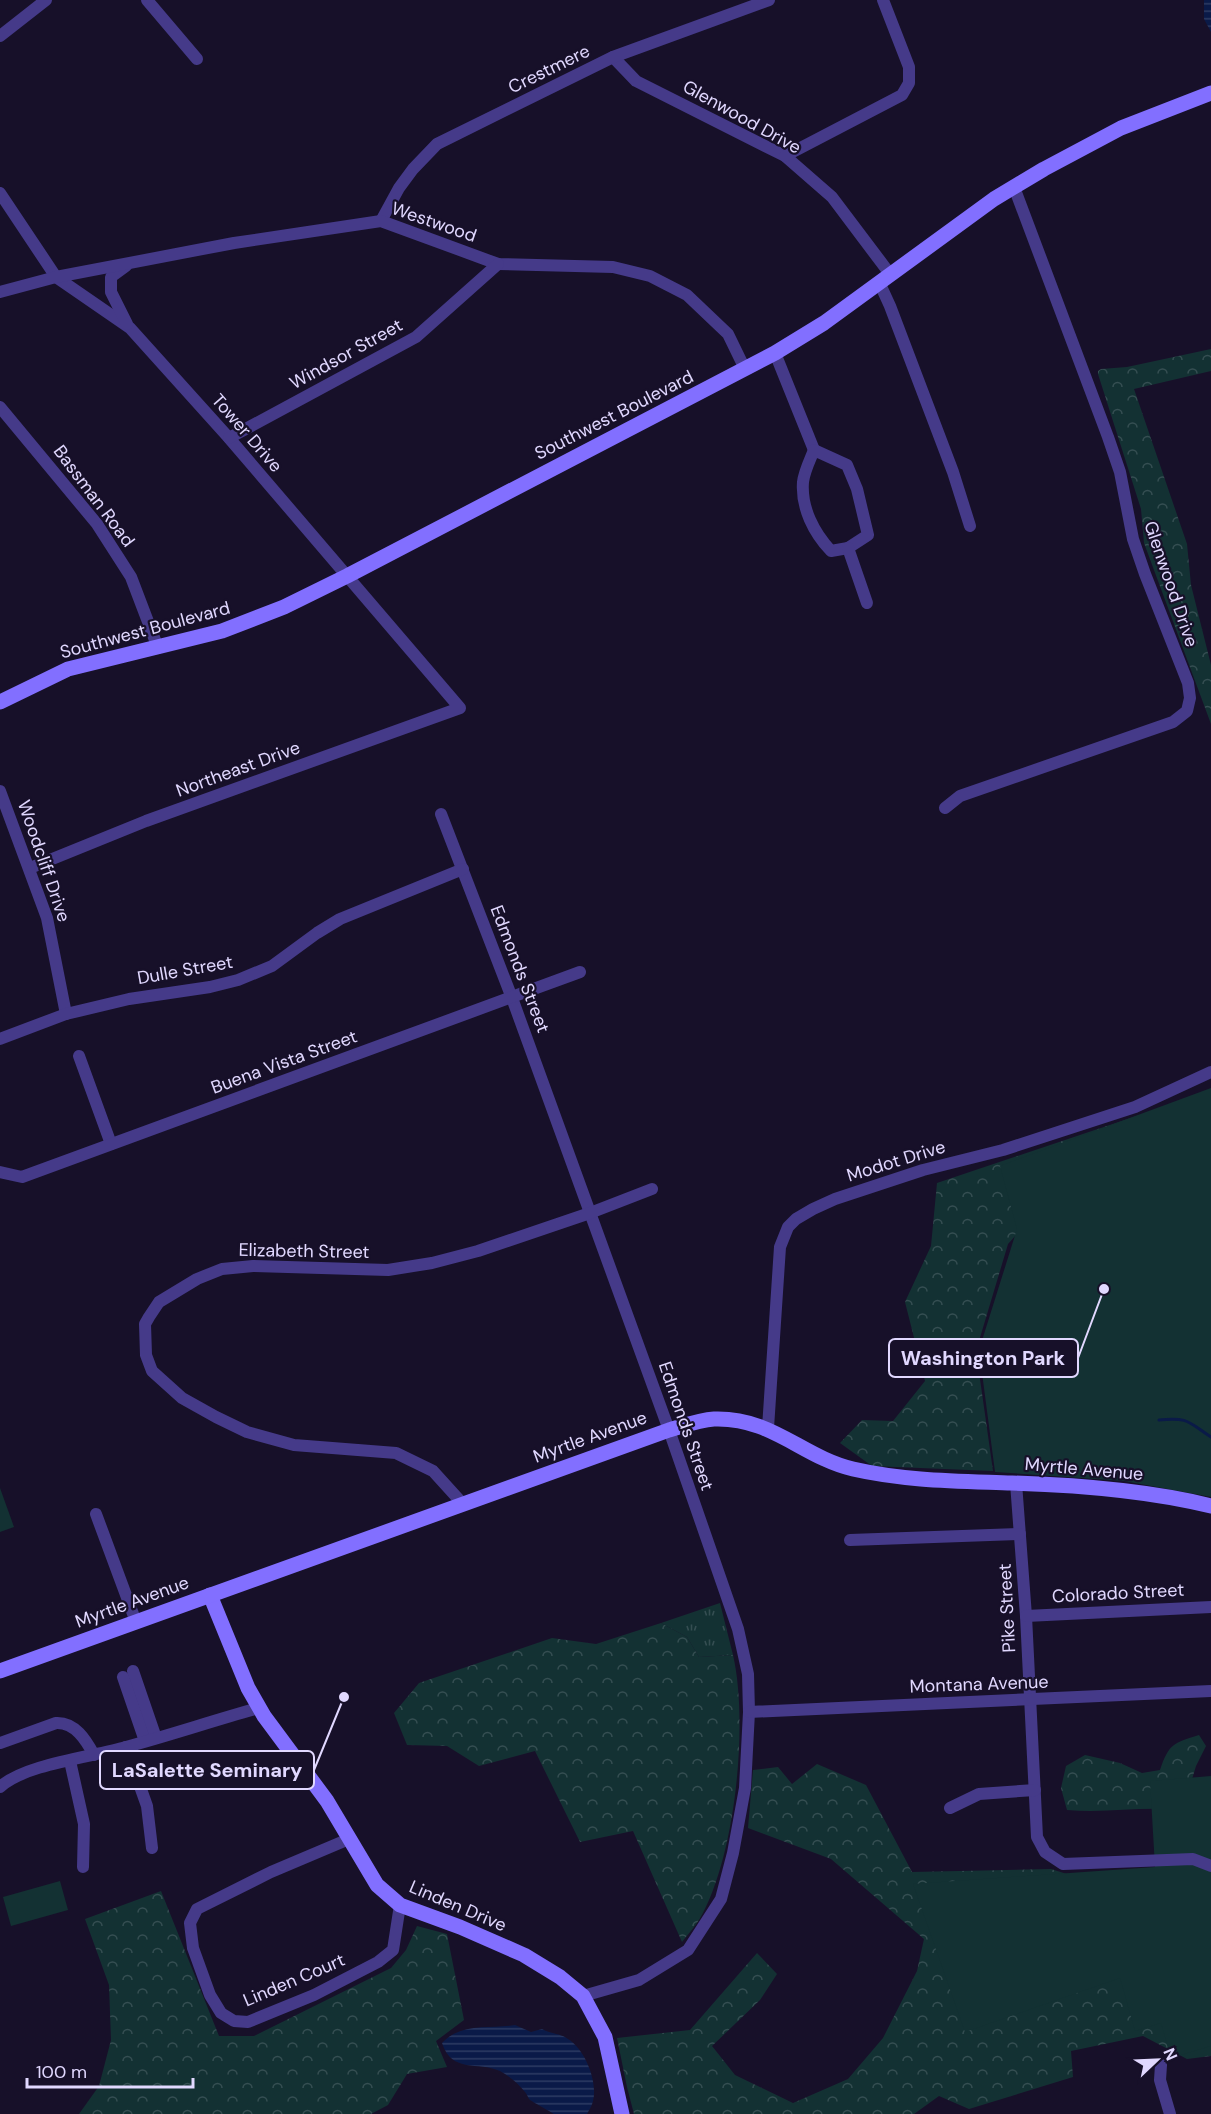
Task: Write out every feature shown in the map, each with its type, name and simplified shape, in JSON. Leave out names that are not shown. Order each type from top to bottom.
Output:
[{"type":"street","points":[[0,36],[46,0]]},
{"type":"street","points":[[147,0],[197,59]]},
{"type":"street","name":"Crestmere","points":[[381,221],[399,188],[413,169],[437,144],[613,57],[769,0]]},
{"type":"street","points":[[785,156],[902,95],[909,83],[909,67],[884,0]]},
{"type":"street","name":"Glenwood Drive","points":[[613,57],[636,81],[785,156],[832,197],[885,278],[890,306],[953,472],[970,526]]},
{"type":"street","name":"Southwest Boulevard","points":[[0,702],[68,669],[222,631],[284,607],[347,576],[775,353],[824,323],[994,199],[1044,168],[1121,128],[1211,93]]},
{"type":"street","name":"Glenwood Drive","points":[[945,808],[960,796],[1173,722],[1187,711],[1190,698],[1188,683],[1133,539],[1120,472],[1108,436],[1014,188]]},
{"type":"street","name":"Tower Drive","points":[[0,194],[56,277],[130,328],[229,438],[460,708]]},
{"type":"street","name":"Westwood","points":[[0,292],[56,277],[234,243],[381,221],[498,264],[613,267],[650,276],[687,295],[728,334],[745,369]]},
{"type":"street","points":[[129,263],[111,277],[111,292],[130,328]]},
{"type":"street","name":"Windsor Street","points":[[229,438],[416,337],[498,264]]},
{"type":"street","points":[[775,353],[814,450],[803,481],[805,508],[819,539],[831,551],[848,548],[868,535],[858,489],[847,465],[814,450]]},
{"type":"street","name":"Bassman Road","points":[[0,407],[97,524],[131,577],[158,648]]},
{"type":"street","points":[[848,548],[867,603]]},
{"type":"street","name":"Northeast Drive","points":[[30,868],[146,821],[460,708]]},
{"type":"street","name":"Woodcliff Drive","points":[[0,791],[47,918],[66,1014]]},
{"type":"street","name":"Edmonds Street","points":[[441,814],[464,869],[583,1189],[738,1629],[748,1674],[745,1788],[733,1853],[721,1899],[688,1950],[639,1980],[583,1996]]},
{"type":"street","name":"Dulle Street","points":[[0,1039],[66,1014],[129,999],[210,987],[238,980],[272,966],[340,919],[464,869]]},
{"type":"street","name":"Buena Vista Street","points":[[0,1172],[22,1177],[580,972]]},
{"type":"street","points":[[79,1056],[111,1144]]},
{"type":"street","name":"Modot Drive","points":[[768,1428],[780,1247],[788,1227],[796,1219],[813,1209],[857,1191],[923,1170],[1002,1150],[1135,1107],[1211,1072]]},
{"type":"street","name":"Elizabeth Street","points":[[462,1503],[434,1471],[396,1453],[294,1445],[247,1432],[182,1398],[152,1371],[146,1354],[145,1324],[159,1302],[197,1278],[222,1269],[253,1266],[388,1269],[432,1263],[478,1251],[652,1189]]},
{"type":"street","name":"Myrtle Avenue","points":[[0,1671],[462,1503],[669,1430],[712,1419],[742,1421],[768,1428],[829,1461],[853,1469],[921,1478],[1132,1491],[1211,1506]]},
{"type":"street","name":"Pike Street","points":[[1016,1483],[1026,1617],[1037,1837],[1045,1852],[1063,1864],[1192,1859],[1211,1866]]},
{"type":"street","points":[[96,1514],[136,1622]]},
{"type":"street","points":[[850,1540],[1020,1534]]},
{"type":"street","name":"Linden Drive","points":[[210,1595],[248,1688],[259,1708],[327,1801],[377,1885],[400,1905],[460,1927],[524,1955],[560,1977],[583,1996],[605,2037],[622,2114]]},
{"type":"street","name":"Colorado Street","points":[[1026,1617],[1211,1607]]},
{"type":"street","points":[[128,1674],[151,1740]]},
{"type":"street","name":"Montana Avenue","points":[[748,1712],[1211,1691]]},
{"type":"street","points":[[2,1782],[26,1771],[126,1747],[259,1708]]},
{"type":"street","points":[[0,1743],[56,1723],[65,1723],[87,1743],[94,1755]]},
{"type":"street","points":[[126,1747],[147,1806],[152,1848]]},
{"type":"street","points":[[70,1761],[84,1824],[83,1867]]},
{"type":"street","points":[[950,1808],[980,1794],[1035,1790]]},
{"type":"street","name":"Linden Court","points":[[349,1839],[271,1872],[197,1910],[190,1923],[193,1948],[210,1995],[221,2013],[234,2021],[248,2022],[314,1995],[378,1962],[393,1950],[400,1905]]},
{"type":"street","points":[[1161,2065],[1160,2080],[1170,2114]]},
{"type":"green space","points":[[1211,349],[1211,371],[1134,389],[1187,544],[1191,585],[1211,665],[1211,724],[1144,543],[1141,509],[1098,371]]},
{"type":"green space","points":[[1211,1088],[1211,1497],[1124,1481],[995,1472],[979,1350],[1017,1229],[1000,1166]]},
{"type":"green space","points":[[1211,1091],[1032,1217],[1008,1244],[976,1351],[993,1471],[872,1466],[840,1443],[862,1420],[893,1421],[925,1381],[905,1302],[931,1246],[937,1183]]},
{"type":"green space","points":[[0,1488],[14,1527],[0,1532]]},
{"type":"green space","points":[[720,1603],[733,1655],[699,1657],[687,1637],[661,1623]]},
{"type":"green space","points":[[661,1623],[687,1637],[699,1657],[733,1655],[738,1684],[739,1753],[730,1828],[722,1863],[711,1894],[699,1920],[682,1942],[633,1831],[580,1842],[535,1751],[479,1766],[447,1746],[407,1745],[394,1713],[419,1683],[552,1638],[596,1644]]},
{"type":"green space","points":[[1199,1735],[1206,1746],[1196,1766],[1189,1789],[1165,1809],[1067,1810],[1061,1788],[1066,1766],[1085,1755],[1120,1763],[1142,1773],[1160,1770],[1166,1755],[1173,1746]]},
{"type":"green space","points":[[817,1764],[866,1785],[912,1872],[1051,1869],[1073,1876],[1211,1995],[1211,2056],[1187,2059],[1143,2036],[1071,2051],[1073,2077],[969,2109],[939,2096],[914,2114],[634,2114],[617,2038],[690,2030],[757,1953],[777,1974],[760,2000],[712,2046],[735,2075],[793,2103],[848,2079],[883,2038],[917,1971],[924,1939],[831,1859],[748,1828],[753,1770],[778,1767],[792,1784]]},
{"type":"green space","points":[[1211,1776],[1211,2046],[1171,2058],[1161,2023],[1135,2031],[1120,1978],[965,2032],[913,1884],[1155,1867],[1150,1781]]},
{"type":"green space","points":[[60,1881],[68,1910],[11,1926],[3,1897]]},
{"type":"green space","points":[[161,1891],[219,2036],[254,2036],[391,1968],[406,1950],[417,1926],[447,1934],[464,2020],[436,2041],[447,2067],[407,2074],[388,2105],[371,2114],[79,2114],[99,2086],[111,2040],[109,1985],[85,1919]]},
{"type":"water","points":[[1204,0],[1211,0],[1211,32],[1204,19]]},
{"type":"water","points":[[515,2025],[531,2032],[542,2029],[562,2036],[580,2050],[589,2067],[594,2085],[593,2101],[587,2114],[554,2114],[530,2100],[510,2077],[500,2071],[466,2065],[452,2059],[446,2053],[442,2043],[450,2036],[467,2029]]},
{"type":"waterway","points":[[1159,1420],[1183,1420],[1211,1437]]},
{"type":"place","name":"Washington Park","points":[[1104,1289]]},
{"type":"place","name":"LaSalette Seminary","points":[[344,1697]]}]
